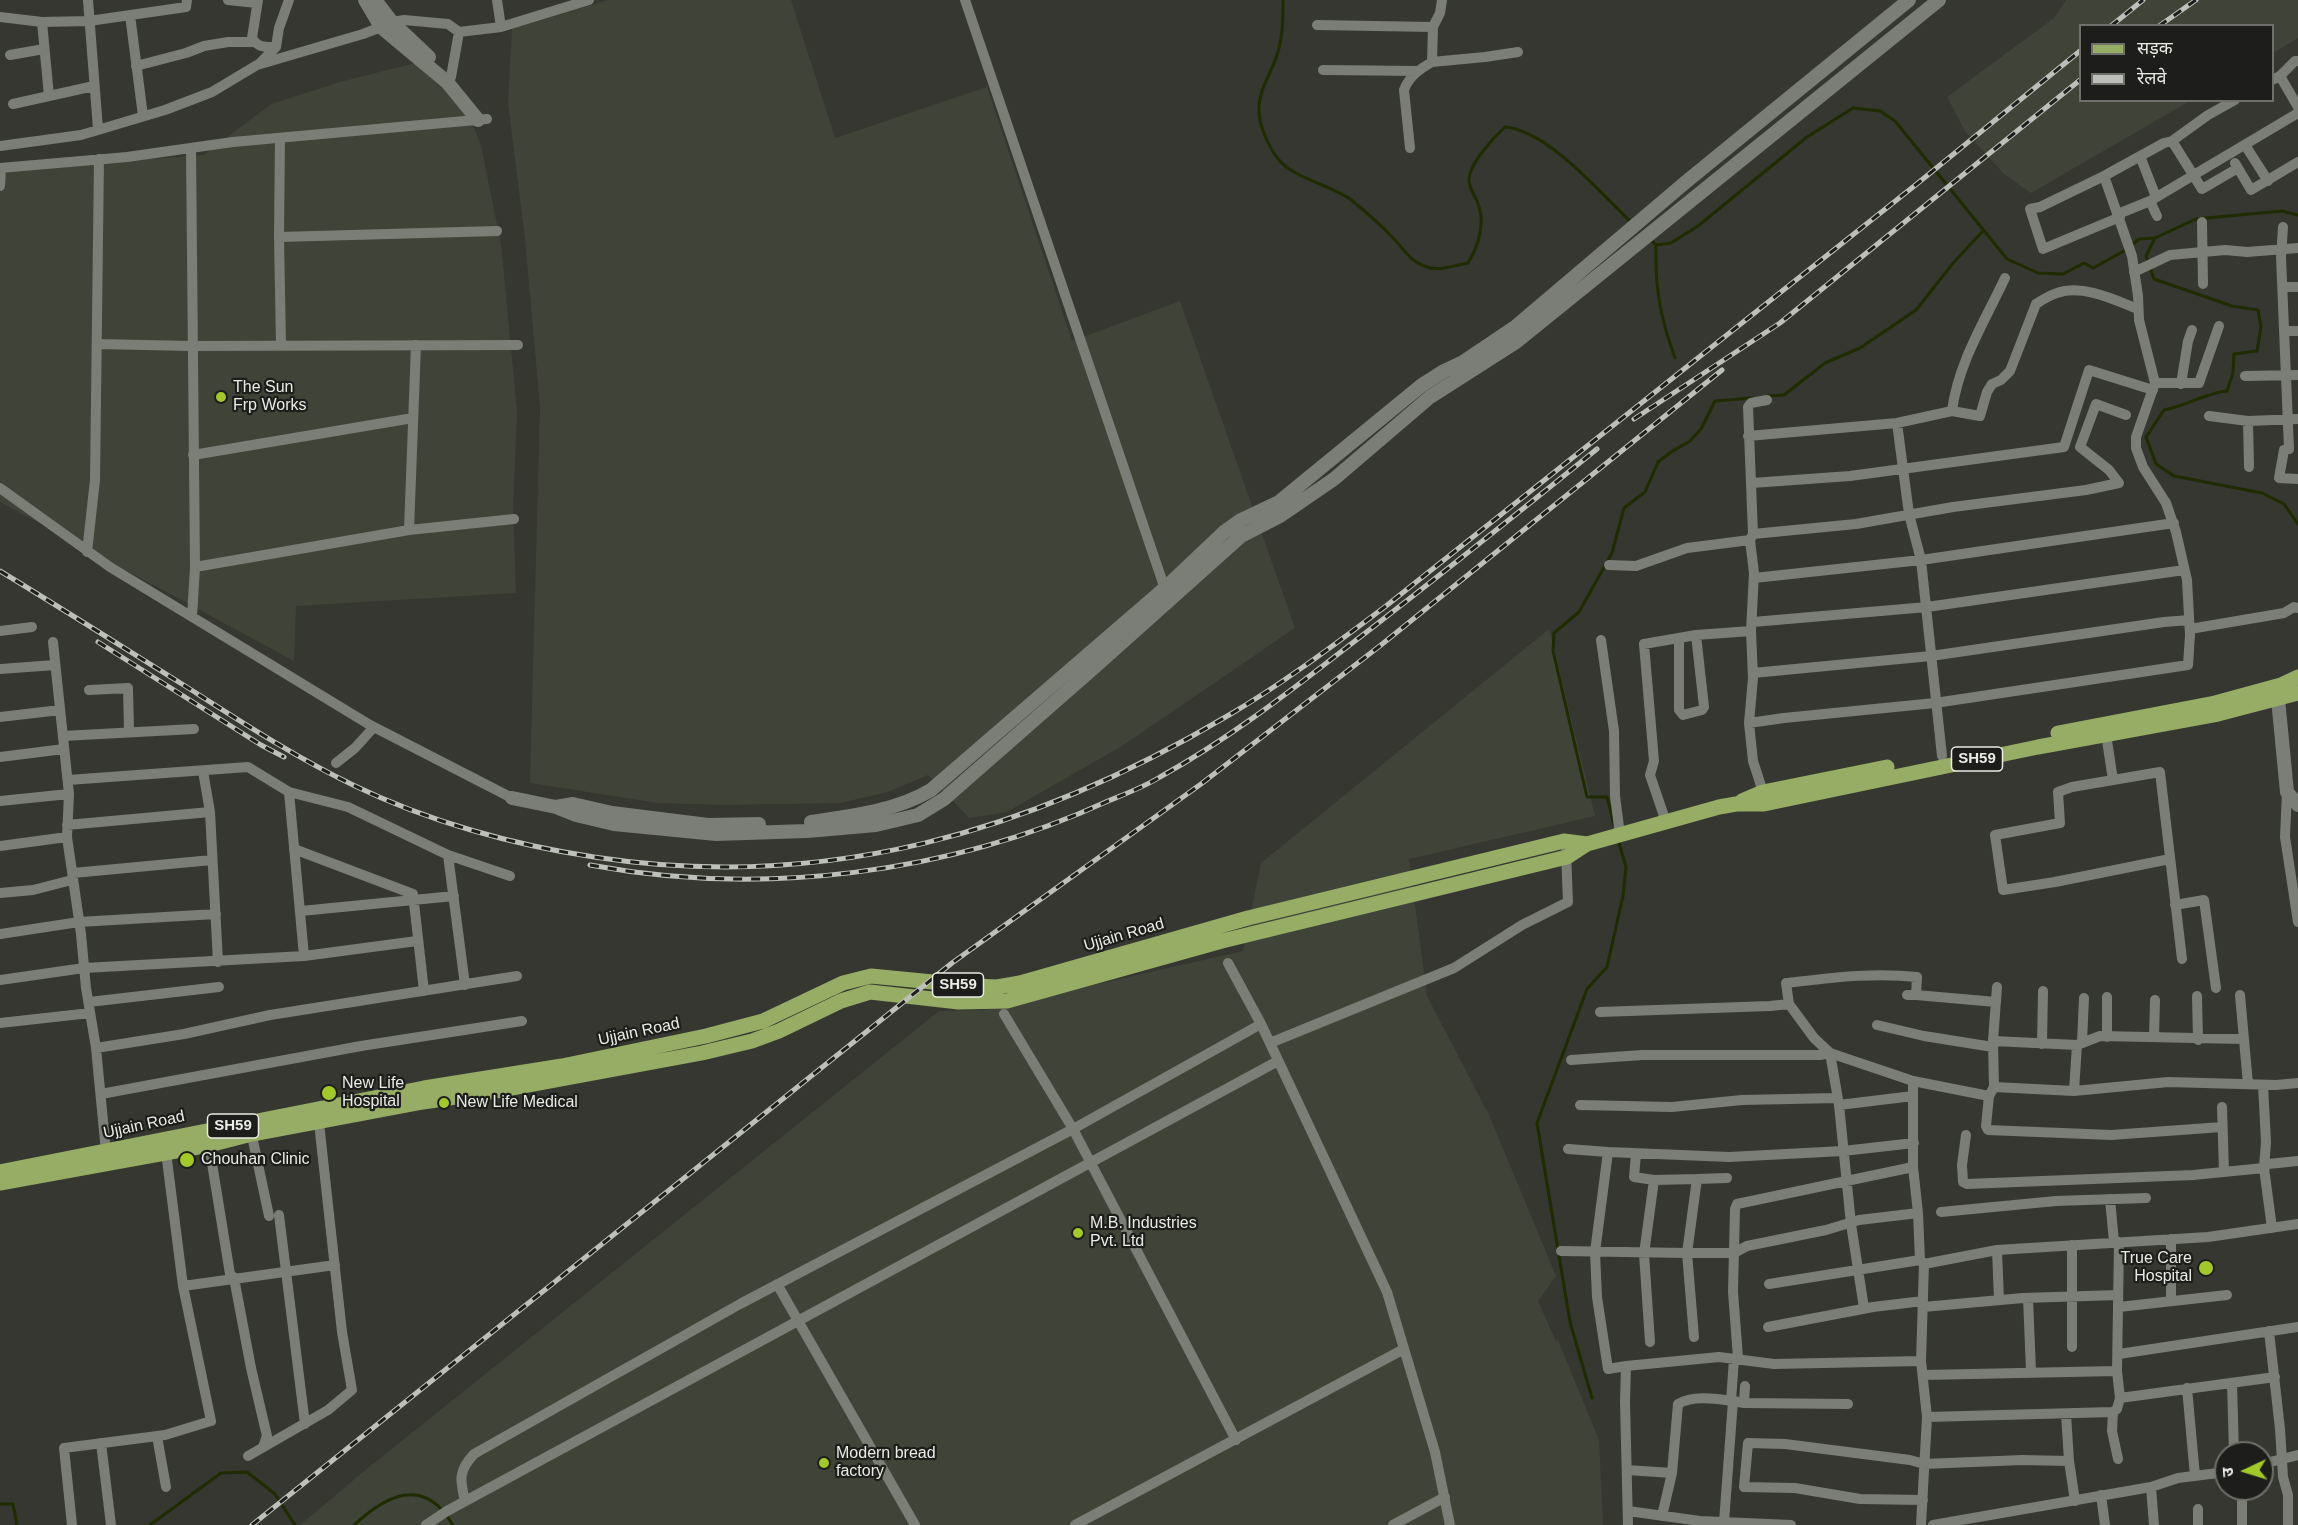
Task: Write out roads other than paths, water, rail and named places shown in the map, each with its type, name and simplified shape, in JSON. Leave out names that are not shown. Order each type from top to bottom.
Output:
[{"type":"main road","name":"SH59","points":[[1736,804],[1764,804],[2106,734],[2210,716],[2280,692],[2298,677]]},
{"type":"main road","name":"SH59","points":[[647,1057],[752,1041],[779,1031],[855,995],[870,992],[959,1002],[1007,1001],[1222,941],[1736,804],[1763,792],[2215,703],[2280,692],[2298,693]]},
{"type":"main road","name":"Ujjain Road","points":[[0,1184],[423,1102],[467,1088],[502,1090],[647,1057],[764,1021],[843,983],[871,976],[997,987],[1020,983],[1274,912],[1547,854]]},
{"type":"main road","name":"Ujjain Road","points":[[0,1172],[467,1088],[528,1073],[647,1057]]},
{"type":"street","points":[[88,0],[98,129]]},
{"type":"street","points":[[0,17],[42,22],[89,21],[186,7],[187,0]]},
{"type":"street","points":[[228,0],[258,2],[252,38],[255,42]]},
{"type":"street","points":[[258,65],[276,47],[279,28],[289,0]]},
{"type":"street","points":[[365,0],[483,119]]},
{"type":"street","points":[[375,0],[387,24],[451,77],[476,102],[483,119]]},
{"type":"street","points":[[497,0],[501,27]]},
{"type":"street","points":[[965,0],[1167,595]]},
{"type":"street","points":[[1432,62],[1433,27],[1440,13],[1442,0]]},
{"type":"street","points":[[1167,595],[1224,532],[1241,520],[1279,502],[1422,385],[1463,362],[1515,327],[1623,234],[1909,0]]},
{"type":"street","points":[[0,488],[87,552],[192,617],[374,727],[512,798],[556,807],[573,804],[612,813],[720,824],[812,822],[889,808],[915,800],[950,775],[1240,536],[1280,516],[1334,479],[1430,397],[1516,342],[1939,0]]},
{"type":"street","points":[[0,146],[81,135],[143,116],[212,92],[258,65],[363,34],[387,24],[404,20],[448,24],[459,32],[501,27],[583,1]]},
{"type":"street","points":[[130,15],[143,116]]},
{"type":"street","points":[[42,22],[50,96]]},
{"type":"street","points":[[1317,25],[1433,27]]},
{"type":"street","points":[[451,77],[459,32]]},
{"type":"street","points":[[136,66],[204,46],[228,42],[255,42],[264,47],[276,47]]},
{"type":"street","points":[[10,55],[44,49]]},
{"type":"street","points":[[1410,148],[1403,96],[1406,84],[1417,71],[1432,62],[1518,52]]},
{"type":"street","points":[[2298,61],[2295,61],[2276,78],[2298,107]]},
{"type":"street","points":[[1323,70],[1417,71]]},
{"type":"street","points":[[13,104],[94,86]]},
{"type":"street","points":[[2232,102],[2172,141],[2040,207],[2030,209],[2043,249],[2153,199],[2298,113]]},
{"type":"street","points":[[0,186],[1,168],[483,119]]},
{"type":"street","points":[[280,138],[281,345]]},
{"type":"street","points":[[2172,141],[2202,189],[2238,168]]},
{"type":"street","points":[[2245,145],[2268,181]]},
{"type":"street","points":[[191,148],[195,567],[192,617]]},
{"type":"street","points":[[2230,154],[2251,190],[2298,162]]},
{"type":"street","points":[[2140,156],[2157,216]]},
{"type":"street","points":[[87,552],[95,480],[99,159]]},
{"type":"street","points":[[1749,723],[1935,703],[2188,665],[2187,580],[2174,523],[2166,503],[2137,456],[2136,436],[2154,387],[2139,320],[2132,256],[2103,176]]},
{"type":"street","points":[[2202,222],[2203,284]]},
{"type":"street","points":[[2283,227],[2281,257],[2286,375],[2292,419],[2289,449],[2284,450],[2279,478],[2298,479]]},
{"type":"street","points":[[279,237],[497,231]]},
{"type":"street","points":[[2134,272],[2170,255],[2298,248]]},
{"type":"street","points":[[1952,411],[1955,387],[1961,369],[2006,278]]},
{"type":"street","points":[[2283,287],[2298,287]]},
{"type":"street","points":[[1749,436],[1897,423],[1952,411],[1980,416],[1987,392],[1992,384],[2001,380],[2010,371],[2036,304],[2058,292],[2078,292],[2101,295],[2138,309]]},
{"type":"street","points":[[1752,483],[1903,469],[2064,447],[2089,370],[2154,387],[2199,383],[2219,326]]},
{"type":"street","points":[[2181,384],[2192,330]]},
{"type":"street","points":[[2285,331],[2298,331]]},
{"type":"street","points":[[97,344],[518,345]]},
{"type":"street","points":[[409,530],[416,345]]},
{"type":"street","points":[[2245,376],[2298,375]]},
{"type":"street","points":[[1763,792],[1753,761],[1749,723],[1753,673],[1754,578],[1749,405],[1767,400]]},
{"type":"street","points":[[1609,565],[1636,566],[1687,549],[1752,537],[1856,524],[1910,514],[2086,490],[2119,483],[2109,470],[2080,447],[2096,404],[2126,415]]},
{"type":"street","points":[[2209,416],[2248,421],[2292,419]]},
{"type":"street","points":[[193,455],[414,418]]},
{"type":"street","points":[[2248,421],[2249,467]]},
{"type":"street","points":[[1897,423],[1910,514],[1921,560],[1941,756]]},
{"type":"street","points":[[195,567],[409,530],[514,519]]},
{"type":"street","points":[[1754,578],[1921,560],[2174,523]]},
{"type":"street","points":[[1666,822],[1650,775],[1653,761],[1644,644],[1752,627],[1927,607],[2184,570]]},
{"type":"street","points":[[1753,673],[1931,656],[2059,636],[2284,613],[2294,607],[2298,608]]},
{"type":"street","points":[[0,631],[32,627]]},
{"type":"street","points":[[1679,638],[1680,710],[1683,715],[1702,710],[1704,707],[1695,635]]},
{"type":"street","points":[[1601,640],[1608,676],[1614,731],[1615,796],[1620,836]]},
{"type":"street","points":[[53,642],[68,780],[67,837],[96,1048],[106,1152]]},
{"type":"street","points":[[0,669],[56,664]]},
{"type":"street","points":[[89,690],[128,688],[129,732]]},
{"type":"street","points":[[2280,692],[2290,787],[2285,837],[2298,922]]},
{"type":"street","points":[[0,717],[60,710]]},
{"type":"street","points":[[336,763],[355,748],[374,727]]},
{"type":"street","points":[[63,736],[194,729]]},
{"type":"street","points":[[2106,734],[2113,780]]},
{"type":"street","points":[[0,757],[64,749]]},
{"type":"street","points":[[68,780],[249,767],[290,792],[348,807],[448,855],[510,876]]},
{"type":"street","points":[[203,771],[210,812],[218,962]]},
{"type":"street","points":[[2170,859],[2003,890],[1995,835],[2060,823],[2058,792],[2072,787],[2160,772],[2182,959]]},
{"type":"street","points":[[2290,787],[2298,805]]},
{"type":"street","points":[[290,792],[304,956]]},
{"type":"street","points":[[0,801],[69,794]]},
{"type":"street","points":[[67,825],[210,812]]},
{"type":"street","points":[[0,846],[67,837]]},
{"type":"street","points":[[294,849],[413,894],[424,991]]},
{"type":"street","points":[[1270,1043],[1454,968],[1522,926],[1568,902],[1565,849]]},
{"type":"street","points":[[448,855],[465,985]]},
{"type":"street","points":[[0,893],[33,890],[73,877],[212,860]]},
{"type":"street","points":[[301,911],[454,896]]},
{"type":"street","points":[[2175,905],[2204,900],[2216,988]]},
{"type":"street","points":[[0,934],[79,922],[216,914]]},
{"type":"street","points":[[0,980],[84,968],[304,956],[417,941]]},
{"type":"street","points":[[1228,963],[1261,1024],[1387,1292],[1435,1452],[1450,1525]]},
{"type":"street","points":[[96,1048],[184,1034],[270,1015],[517,976]]},
{"type":"street","points":[[1996,1002],[1912,995],[1917,976],[1847,976],[1786,983],[1789,1004],[1814,1038],[1830,1053],[1913,1081],[1991,1092],[2074,1090],[2140,1083],[2298,1083]]},
{"type":"street","points":[[0,1023],[219,987]]},
{"type":"street","points":[[1997,987],[1991,1092],[1986,1129],[2111,1135],[2222,1127]]},
{"type":"street","points":[[2042,1044],[2043,991]]},
{"type":"street","points":[[2240,995],[2248,1084]]},
{"type":"street","points":[[2197,996],[2199,1040]]},
{"type":"street","points":[[2106,997],[2107,1037]]},
{"type":"street","points":[[2074,1090],[2084,998]]},
{"type":"street","points":[[2154,1037],[2155,1000]]},
{"type":"street","points":[[1600,1012],[1789,1004]]},
{"type":"street","points":[[1004,1014],[1073,1129],[1236,1440]]},
{"type":"street","points":[[100,1094],[361,1046],[522,1020]]},
{"type":"street","points":[[465,1501],[460,1481],[464,1465],[474,1454],[777,1284],[1073,1129],[1261,1024]]},
{"type":"street","points":[[1876,1025],[1924,1036],[1993,1044],[2079,1043],[2100,1036],[2199,1040],[2243,1039]]},
{"type":"street","points":[[1571,1060],[1642,1055],[1820,1055],[1830,1053]]},
{"type":"street","points":[[1830,1053],[1864,1308]]},
{"type":"street","points":[[427,1524],[447,1510],[1278,1061]]},
{"type":"street","points":[[1913,1081],[1913,1167],[1922,1262],[1921,1361],[1926,1417],[1922,1525]]},
{"type":"street","points":[[2263,1084],[2266,1142],[2264,1168],[2272,1228]]},
{"type":"street","points":[[1580,1105],[1672,1107],[1742,1100],[1838,1102],[1913,1096]]},
{"type":"street","points":[[2222,1107],[2224,1172]]},
{"type":"street","points":[[248,1456],[328,1410],[352,1390],[342,1332],[319,1123]]},
{"type":"street","points":[[1966,1135],[1962,1165],[1964,1182],[1967,1184],[2193,1175],[2264,1168],[2268,1164],[2298,1161]]},
{"type":"street","points":[[252,1136],[274,1215],[285,1271],[305,1424]]},
{"type":"street","points":[[1568,1149],[1729,1157],[1843,1151],[1914,1143]]},
{"type":"street","points":[[209,1145],[230,1274],[234,1278],[267,1436],[263,1447]]},
{"type":"street","points":[[72,1525],[64,1448],[158,1436],[212,1421],[183,1286],[166,1152]]},
{"type":"street","points":[[1608,1152],[1595,1252],[1596,1297],[1603,1369],[1694,1358],[1736,1358],[1774,1364],[1921,1361]]},
{"type":"street","points":[[1636,1154],[1634,1177],[1654,1180],[1727,1178]]},
{"type":"street","points":[[1724,1522],[1736,1401],[1733,1293],[1735,1209],[1739,1202],[1758,1201],[1913,1167]]},
{"type":"street","points":[[2086,1178],[2087,1200]]},
{"type":"street","points":[[1694,1337],[1687,1253],[1697,1179]]},
{"type":"street","points":[[1650,1342],[1644,1254],[1654,1180]]},
{"type":"street","points":[[1941,1212],[2087,1200],[2146,1198]]},
{"type":"street","points":[[1926,1417],[2066,1414],[2113,1412],[2117,1409],[2120,1398],[2117,1371],[2119,1307],[2116,1242],[2110,1199]]},
{"type":"street","points":[[1562,1251],[1644,1254],[1734,1253],[1747,1246],[1851,1224],[1859,1220],[1918,1213]]},
{"type":"street","points":[[1769,1284],[1997,1250],[2208,1237],[2298,1224]]},
{"type":"street","points":[[2170,1239],[2171,1301]]},
{"type":"street","points":[[2072,1245],[2072,1347]]},
{"type":"street","points":[[1997,1250],[1999,1300]]},
{"type":"street","points":[[183,1286],[334,1264]]},
{"type":"street","points":[[777,1284],[915,1525]]},
{"type":"street","points":[[1768,1327],[1864,1308],[2118,1295]]},
{"type":"street","points":[[2119,1307],[2227,1295]]},
{"type":"street","points":[[2028,1298],[2031,1371]]},
{"type":"street","points":[[2119,1354],[2298,1327]]},
{"type":"street","points":[[2269,1331],[2283,1478],[2288,1495],[2288,1525]]},
{"type":"street","points":[[1075,1525],[1404,1350]]},
{"type":"street","points":[[1626,1366],[1628,1525]]},
{"type":"street","points":[[1923,1375],[2117,1371]]},
{"type":"street","points":[[2120,1398],[2275,1377]]},
{"type":"street","points":[[2232,1383],[2234,1441]]},
{"type":"street","points":[[1736,1401],[1745,1386]]},
{"type":"street","points":[[2187,1388],[2195,1476]]},
{"type":"street","points":[[1662,1516],[1672,1473],[1678,1404],[1700,1399],[1848,1404]]},
{"type":"street","points":[[2113,1412],[2112,1431],[2118,1459]]},
{"type":"street","points":[[2066,1414],[2068,1461],[2075,1501]]},
{"type":"street","points":[[158,1436],[166,1487]]},
{"type":"street","points":[[101,1443],[111,1525]]},
{"type":"street","points":[[1923,1500],[1860,1499],[1796,1488],[1744,1487],[1748,1443],[1785,1444],[1910,1460],[1924,1464],[2022,1460],[2068,1461]]},
{"type":"street","points":[[2274,1460],[2298,1455]]},
{"type":"street","points":[[1627,1470],[1672,1473]]},
{"type":"street","points":[[1933,1525],[2075,1501],[2214,1474]]},
{"type":"street","points":[[2151,1486],[2154,1525]]},
{"type":"street","points":[[2101,1495],[2105,1525]]},
{"type":"street","points":[[1393,1525],[1445,1497]]},
{"type":"street","points":[[2242,1525],[2243,1501]]},
{"type":"street","points":[[2198,1509],[2198,1525]]},
{"type":"street","points":[[1628,1511],[1700,1521],[1791,1525]]},
{"type":"waterway","points":[[1283,0],[1280,44],[1259,103],[1259,116],[1268,143],[1279,160],[1294,172],[1350,199],[1419,264],[1429,268],[1440,268],[1468,263],[1478,241],[1481,225],[1480,209],[1469,183],[1470,174],[1483,151],[1505,127],[1522,131],[1556,151],[1633,224]]},
{"type":"waterway","points":[[1649,238],[1656,245],[1671,243],[1698,226],[1807,137],[1853,108],[1880,111],[1895,121],[2007,259],[2038,273],[2063,274],[2084,263],[2093,268],[2124,251],[2139,239],[2155,238],[2196,219],[2282,211],[2298,215]]},
{"type":"waterway","points":[[1767,396],[1784,395],[1825,363],[1860,348],[1916,310],[1954,262],[1983,231]]},
{"type":"waterway","points":[[2155,238],[2146,256],[2154,279],[2232,306],[2258,310],[2261,327],[2257,351],[2234,354],[2233,373],[2227,391],[2164,410],[2146,437],[2156,464],[2174,476],[2262,493],[2284,504],[2298,524]]},
{"type":"waterway","points":[[1656,245],[1656,275],[1660,302],[1675,358]]},
{"type":"waterway","points":[[1614,825],[1607,797],[1587,797],[1553,651],[1554,633],[1579,612],[1612,553],[1624,508],[1645,492],[1658,462],[1690,441],[1701,429],[1715,401],[1752,398]]},
{"type":"waterway","points":[[1592,1398],[1570,1322],[1537,1123],[1587,989],[1607,967],[1623,896],[1626,867],[1618,840]]},
{"type":"waterway","points":[[150,1525],[221,1473],[247,1472],[275,1494],[295,1525]]},
{"type":"waterway","points":[[354,1525],[374,1508],[397,1497],[409,1495],[420,1496],[432,1501],[443,1511]]},
{"type":"waterway","points":[[0,1504],[13,1504],[17,1525]]},
{"type":"waterway","points":[[447,1516],[453,1525]]},
{"type":"railway","points":[[2113,24],[2143,0]]},
{"type":"railway","points":[[2162,24],[2196,0]]},
{"type":"railway","points":[[0,571],[244,724],[309,762],[381,798],[471,830],[563,852],[679,866],[763,866],[844,859],[924,843],[1002,821],[1078,792],[1154,756],[1229,715],[1289,676],[1386,606],[1918,183],[2079,52]]},
{"type":"railway","points":[[1634,419],[1780,323],[2079,81]]},
{"type":"railway","points":[[252,1525],[952,963],[1201,784],[1381,645],[1722,370]]},
{"type":"railway","points":[[590,865],[655,874],[721,879],[788,878],[854,872],[920,862],[984,846],[1047,826],[1128,793],[1184,763],[1276,701],[1597,449]]},
{"type":"railway","points":[[98,642],[261,745],[284,757]]},
{"type":"place","name":"The Sun Frp Works","points":[[221,397]]},
{"type":"place","name":"New Life Hospital","points":[[329,1093]]},
{"type":"place","name":"New Life Medical","points":[[444,1103]]},
{"type":"place","name":"Chouhan Clinic","points":[[187,1160]]},
{"type":"place","name":"M.B. Industries Pvt. Ltd","points":[[1078,1233]]},
{"type":"place","name":"True Care Hospital","points":[[2206,1268]]},
{"type":"place","name":"Modern bread factory","points":[[824,1463]]}]
